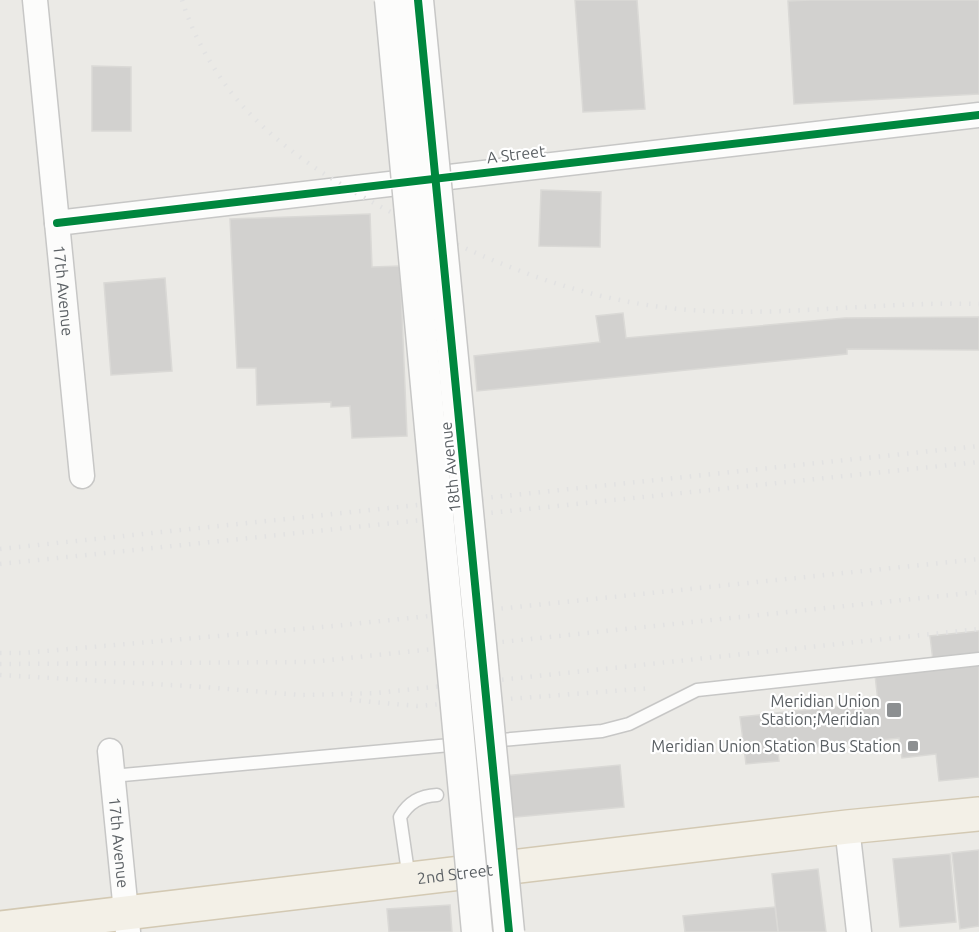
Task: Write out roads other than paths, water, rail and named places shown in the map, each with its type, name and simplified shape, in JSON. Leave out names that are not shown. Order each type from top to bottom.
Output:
[{"type":"main road","name":"2nd Street","points":[[0,928],[127,923],[409,880],[847,827],[979,814]]},
{"type":"street","name":"17th Avenue","points":[[35,0],[82,476]]},
{"type":"street","points":[[390,0],[477,932]]},
{"type":"street","name":"18th Avenue","points":[[418,0],[509,932]]},
{"type":"street","name":"A Street","points":[[57,223],[979,115]]},
{"type":"street","name":"17th Avenue","points":[[110,751],[127,923]]},
{"type":"street","points":[[847,827],[859,932]]},
{"type":"lane","points":[[112,776],[602,731],[629,724],[696,690],[979,659]]},
{"type":"lane","points":[[409,880],[400,817],[407,805],[426,796],[437,795]]},
{"type":"railway","points":[[182,0],[197,38],[234,96],[252,116],[294,153],[363,197],[412,223],[513,268],[581,291],[653,306],[690,310],[762,312],[979,304]]},
{"type":"railway","points":[[0,549],[979,446]]},
{"type":"railway","points":[[0,564],[979,462]]},
{"type":"railway","points":[[0,653],[23,653],[333,626],[979,559]]},
{"type":"railway","points":[[0,664],[310,662],[979,592]]},
{"type":"railway","points":[[0,675],[300,695],[377,693],[979,629]]},
{"type":"railway","points":[[350,700],[417,706],[652,688]]},
{"type":"place","name":"Meridian Union Station;Meridian","points":[[894,710]]},
{"type":"place","name":"Meridian Union Station Bus Station","points":[[913,746]]}]
